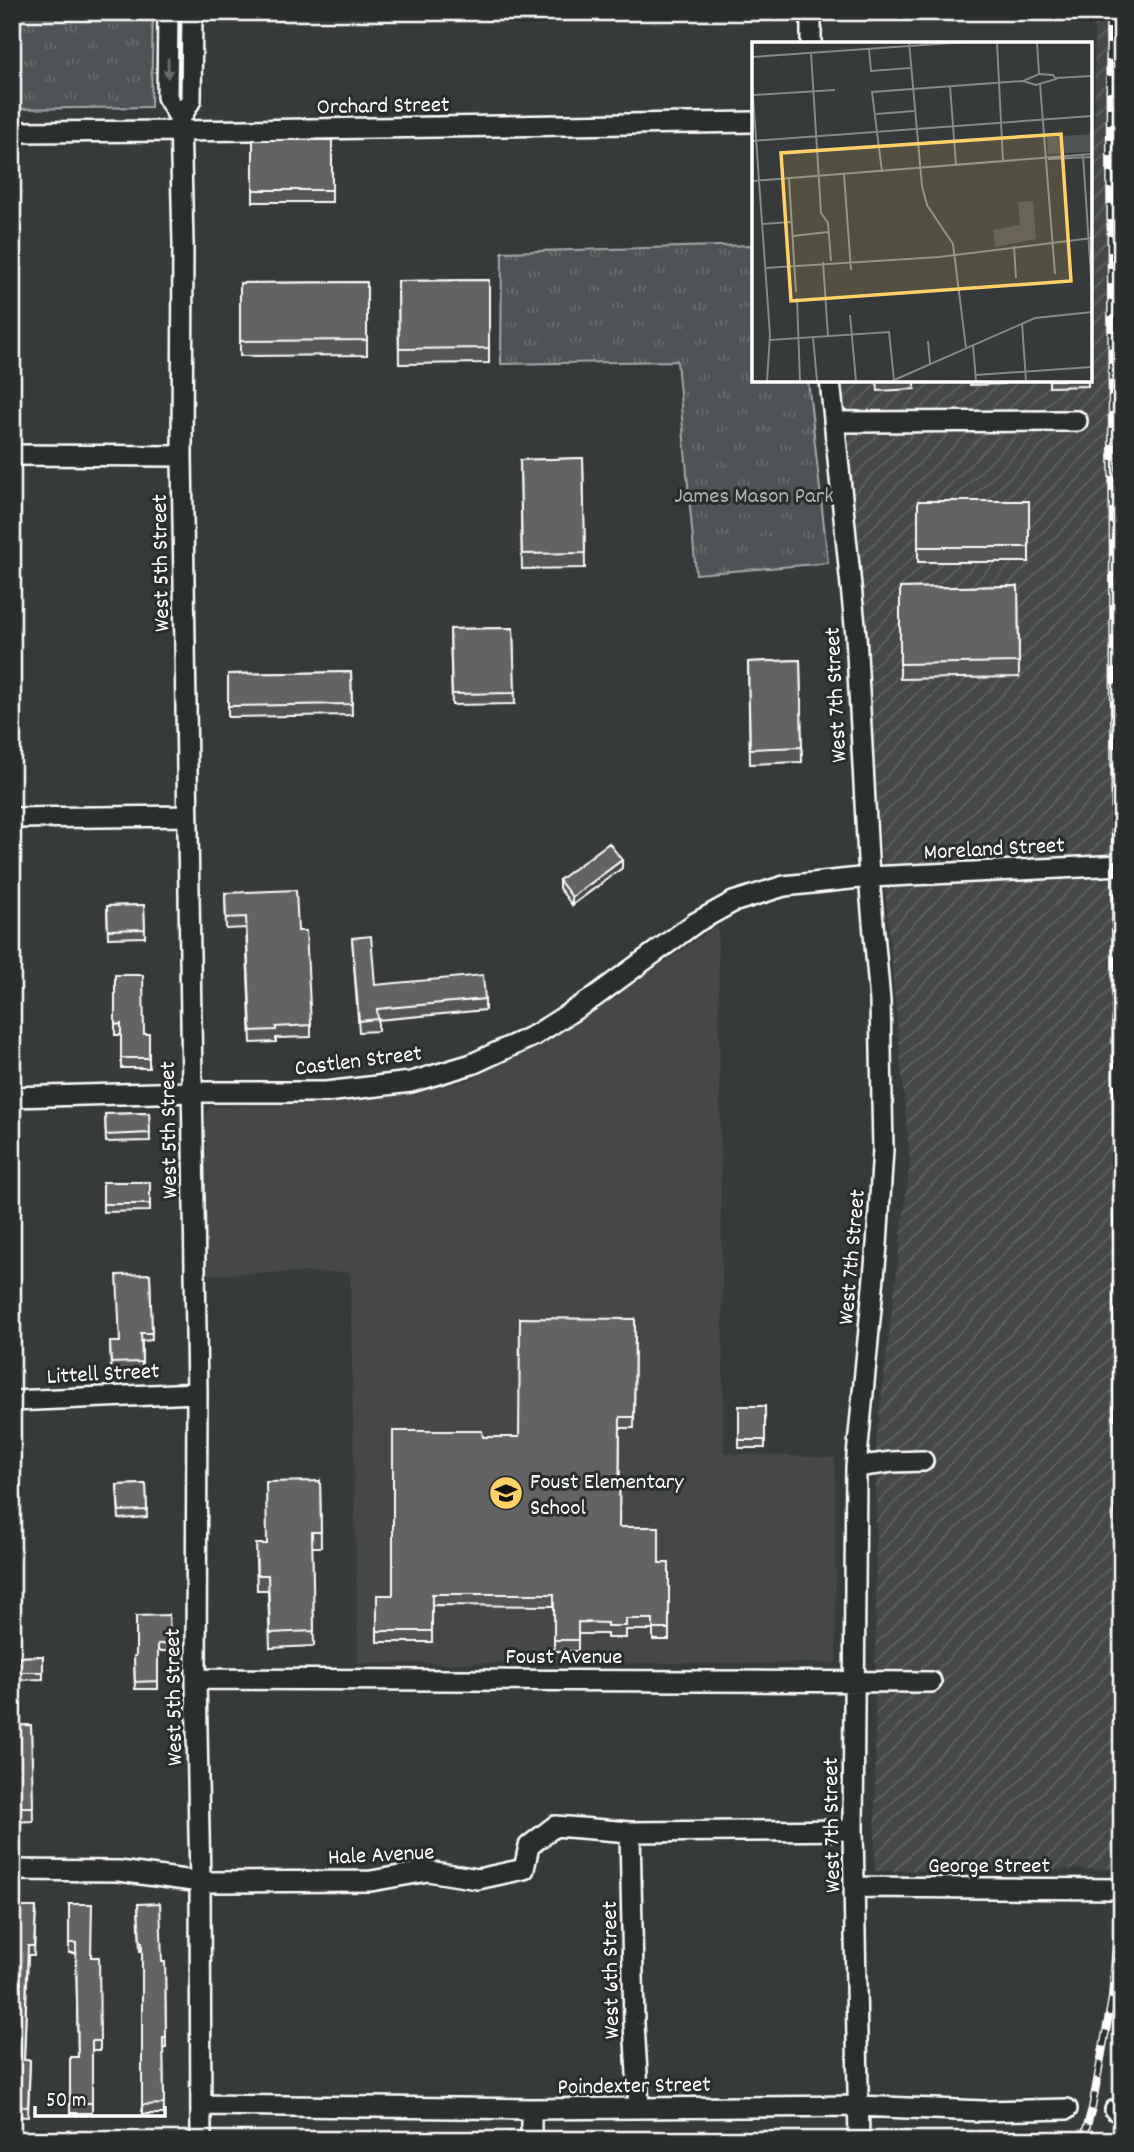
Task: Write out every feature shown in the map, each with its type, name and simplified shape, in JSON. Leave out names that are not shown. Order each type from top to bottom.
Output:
[{"type":"street","name":"West 5th Street","points":[[168,12],[167,97],[181,125]]},
{"type":"street","name":"West 5th Street","points":[[192,12],[191,100],[181,125],[181,456],[197,1392],[196,1679],[201,2140]]},
{"type":"street","points":[[811,12],[811,42]]},
{"type":"street","name":"Orchard Street","points":[[12,132],[181,125],[752,122]]},
{"type":"street","name":"West 7th Street","points":[[830,382],[856,635],[869,877],[880,1001],[883,1149],[877,1245],[856,1467],[853,1830],[859,2140]]},
{"type":"street","points":[[834,422],[1077,421]]},
{"type":"street","points":[[12,455],[181,456]]},
{"type":"street","points":[[12,818],[187,816]]},
{"type":"street","name":"Moreland Street","points":[[869,877],[1122,865]]},
{"type":"street","name":"Castlen Street","points":[[12,1097],[191,1092],[326,1092],[411,1082],[472,1064],[535,1035],[593,998],[695,923],[733,902],[784,886],[869,877]]},
{"type":"street","name":"Littell Street","points":[[12,1401],[197,1392]]},
{"type":"street","points":[[856,1467],[923,1461]]},
{"type":"street","name":"Foust Avenue","points":[[196,1679],[931,1682]]},
{"type":"street","name":"Hale Avenue","points":[[12,1870],[119,1871],[200,1882],[371,1881],[428,1871],[478,1879],[524,1869],[529,1846],[555,1826],[630,1832],[853,1830]]},
{"type":"street","name":"West 6th Street","points":[[630,1832],[634,2024],[639,2108]]},
{"type":"street","name":"George Street","points":[[855,1887],[1122,1889]]},
{"type":"street","name":"Poindexter Street","points":[[201,2105],[531,2109],[858,2106],[983,2111],[1067,2109]]},
{"type":"street","points":[[531,2109],[531,2140]]},
{"type":"shaded area","points":[[1094,12],[1122,12],[1122,1869],[875,1871],[876,1441],[910,1162],[838,382],[1092,382],[1092,131],[1095,131]]},
{"type":"shaded area","points":[[718,925],[724,1453],[835,1458],[836,1663],[358,1663],[350,1272],[206,1274],[206,1113],[211,1106],[359,1101],[469,1080],[561,1033]]},
{"type":"green space","points":[[14,12],[153,12],[151,107],[13,109]]},
{"type":"green space","name":"James Mason Park","points":[[752,245],[752,382],[808,382],[828,563],[696,574],[677,361],[501,364],[502,252]]},
{"type":"building","points":[[253,140],[332,140],[332,190],[253,190]]},
{"type":"building","points":[[489,280],[489,348],[399,349],[398,281]]},
{"type":"building","points":[[367,282],[367,340],[240,341],[240,283]]},
{"type":"building","points":[[583,458],[585,553],[522,554],[520,460]]},
{"type":"building","points":[[918,501],[1029,501],[1029,547],[918,547]]},
{"type":"building","points":[[1018,586],[1019,662],[900,664],[900,588]]},
{"type":"building","points":[[513,628],[515,693],[452,694],[450,629]]},
{"type":"building","points":[[800,660],[802,747],[750,749],[748,662]]},
{"type":"building","points":[[351,672],[352,704],[228,706],[228,674]]},
{"type":"building","points":[[609,843],[622,860],[572,897],[559,880]]},
{"type":"building","points":[[296,890],[298,931],[306,931],[311,1025],[251,1031],[246,917],[226,918],[225,893]]},
{"type":"building","points":[[144,905],[145,929],[108,930],[107,906]]},
{"type":"building","points":[[371,936],[375,985],[483,975],[485,999],[377,1009],[378,1019],[359,1021],[352,938]]},
{"type":"building","points":[[115,975],[143,975],[144,1034],[149,1034],[149,1058],[121,1058],[121,1024],[115,1025]]},
{"type":"building","points":[[149,1113],[150,1133],[106,1135],[105,1114]]},
{"type":"building","points":[[103,1182],[150,1182],[150,1204],[103,1204]]},
{"type":"building","points":[[150,1274],[152,1333],[141,1333],[142,1362],[111,1363],[110,1342],[120,1342],[117,1275]]},
{"type":"building","name":"Foust Elementary School","points":[[520,1318],[635,1319],[634,1417],[620,1417],[619,1527],[659,1527],[659,1563],[669,1563],[669,1629],[653,1629],[653,1619],[626,1619],[626,1626],[578,1622],[578,1640],[554,1640],[554,1594],[432,1594],[432,1631],[377,1631],[377,1595],[393,1595],[393,1431],[482,1431],[483,1437],[519,1437]]},
{"type":"building","points":[[739,1406],[765,1406],[765,1440],[739,1440]]},
{"type":"building","points":[[320,1481],[321,1532],[312,1532],[314,1631],[270,1633],[268,1575],[257,1575],[256,1544],[267,1544],[266,1482]]},
{"type":"building","points":[[146,1484],[147,1510],[119,1511],[117,1485]]},
{"type":"building","points":[[169,1615],[170,1644],[158,1644],[158,1681],[135,1682],[136,1616]]},
{"type":"building","points":[[43,1656],[43,1672],[19,1672],[19,1657]]},
{"type":"building","points":[[31,1725],[33,1807],[12,1807],[12,1726]]},
{"type":"building","points":[[160,1903],[162,1962],[165,1962],[164,2104],[142,2105],[142,1942],[138,1904]]},
{"type":"building","points":[[69,1904],[92,1904],[91,1957],[99,1957],[100,2041],[92,2041],[92,2103],[70,2103],[70,2057],[78,2057],[76,1943],[69,1943]]},
{"type":"building","points":[[14,1907],[36,1907],[34,1946],[28,1946],[24,2060],[30,2060],[28,2107],[12,2106]]},
{"type":"railway","points":[[1109,12],[1117,1458],[1122,1805]]},
{"type":"railway","points":[[1083,2140],[1092,2108],[1112,1998],[1122,1860]]},
{"type":"place","name":"Foust Elementary School","points":[[506,1493]]}]
